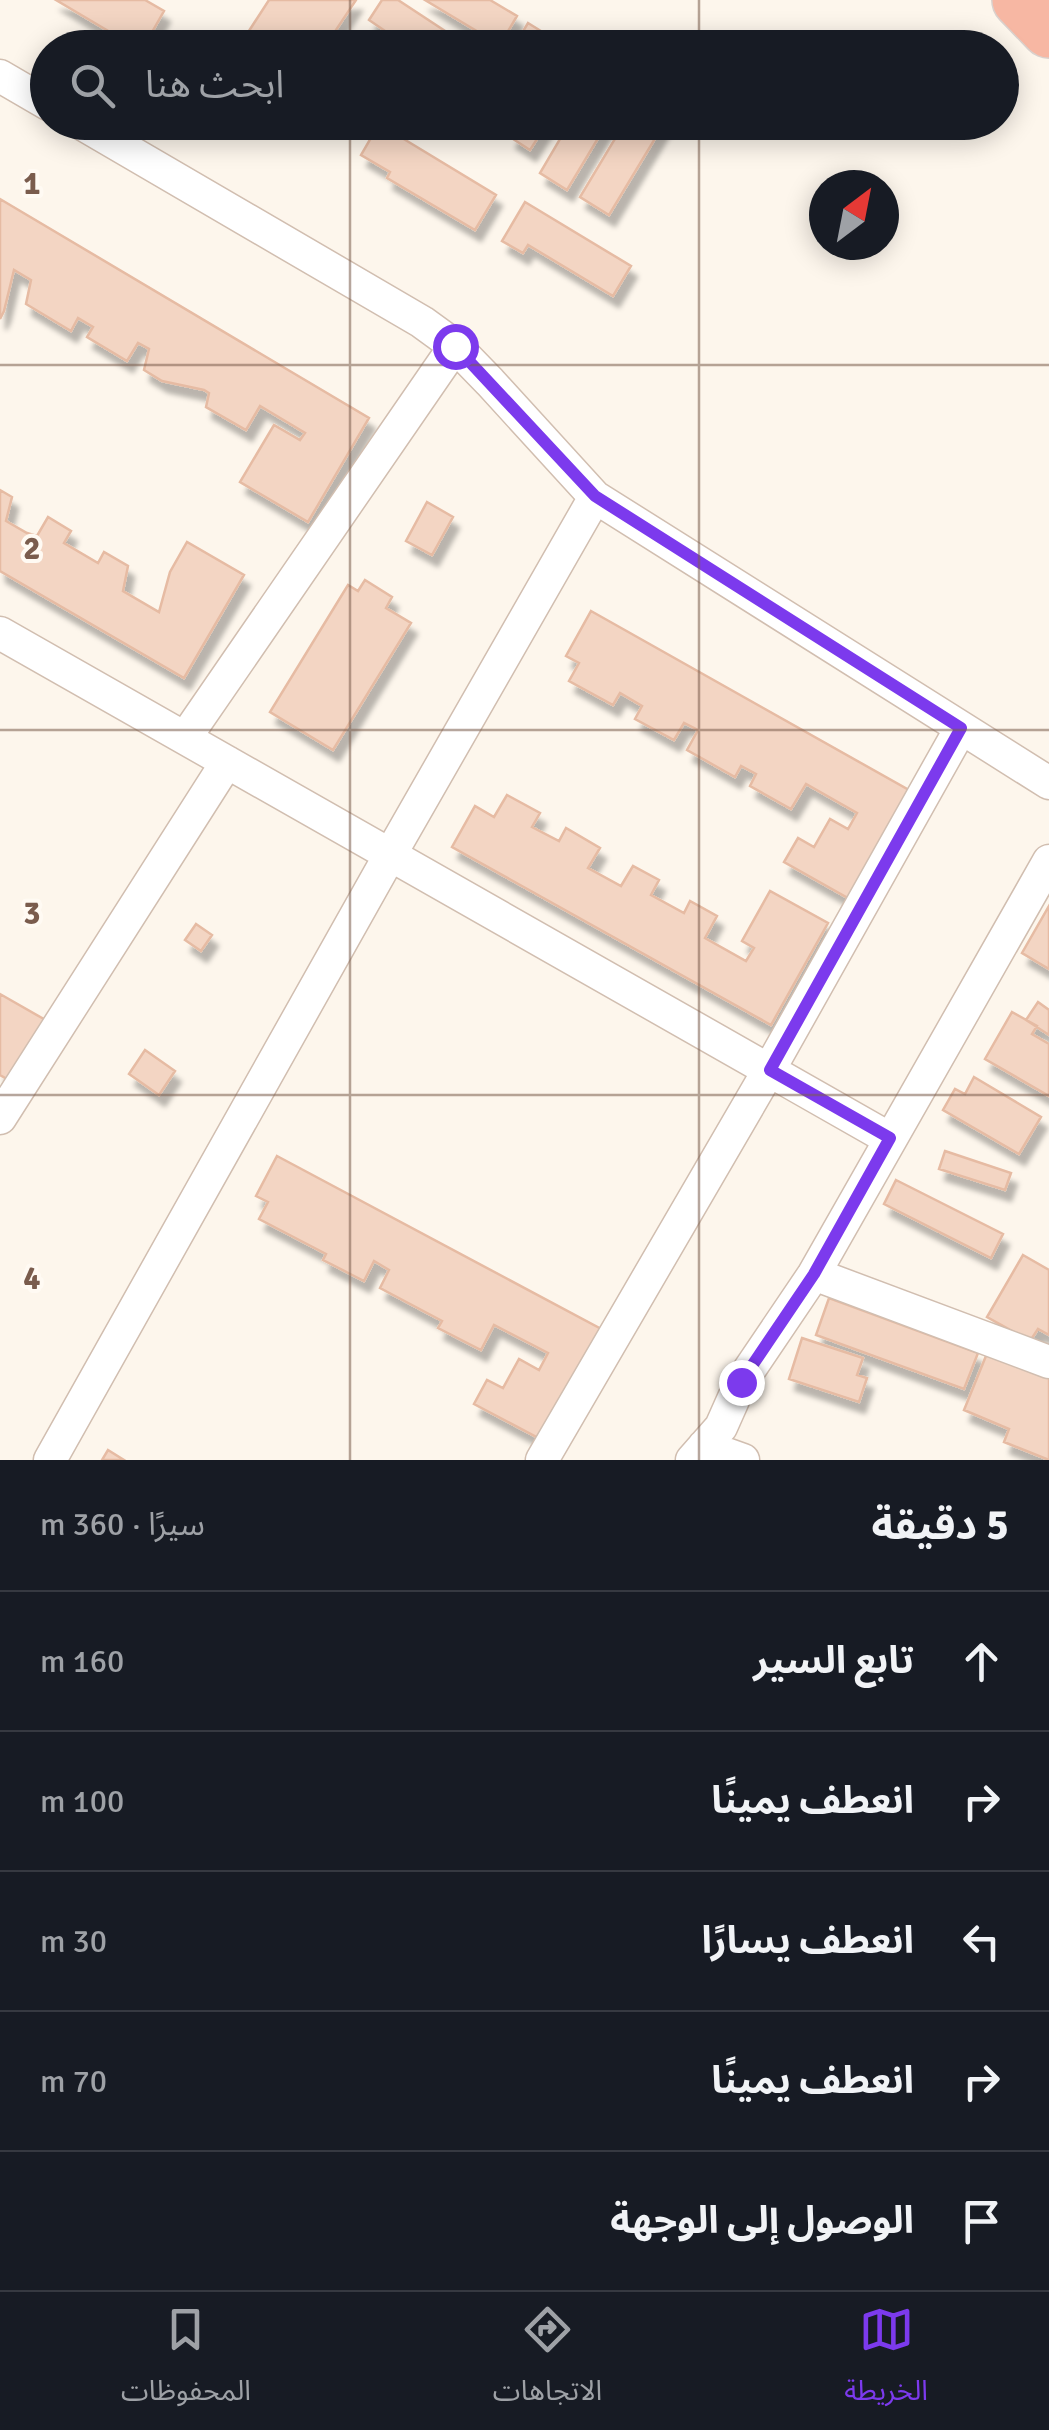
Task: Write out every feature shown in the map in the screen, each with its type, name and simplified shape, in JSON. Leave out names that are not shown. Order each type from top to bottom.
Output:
[{"type":"highway","points":[[1020,0],[1049,30]]},
{"type":"street","points":[[0,76],[30,94]]},
{"type":"street","points":[[110,140],[422,322],[455,346],[595,496],[1049,784]]},
{"type":"street","points":[[186,738],[455,346]]},
{"type":"street","points":[[50,1460],[595,496]]},
{"type":"street","points":[[0,633],[890,1138]]},
{"type":"street","points":[[542,1460],[770,1070],[961,728]]},
{"type":"street","points":[[0,1118],[226,762]]},
{"type":"street","points":[[698,1453],[720,1427],[741,1382],[814,1274],[1049,861]]},
{"type":"street","points":[[814,1274],[1049,1362]]},
{"type":"street","points":[[698,1453],[743,1460]]},
{"type":"building","points":[[56,0],[145,0],[164,11],[153,30],[107,30]]},
{"type":"building","points":[[269,0],[356,0],[336,30],[250,30]]},
{"type":"building","points":[[382,0],[398,0],[444,30],[384,30],[369,20]]},
{"type":"building","points":[[425,0],[490,0],[517,16],[509,30],[475,30]]},
{"type":"building","points":[[370,140],[405,140],[496,195],[475,230],[387,178],[390,172],[361,155]]},
{"type":"building","points":[[515,140],[536,140],[530,150]]},
{"type":"building","points":[[559,140],[597,140],[567,190],[540,173]]},
{"type":"building","points":[[614,140],[654,140],[609,215],[580,197]]},
{"type":"building","points":[[0,199],[369,418],[308,522],[240,482],[274,425],[300,440],[305,433],[260,406],[246,430],[206,407],[209,393],[204,390],[162,381],[144,370],[149,349],[138,343],[127,361],[87,337],[93,327],[78,318],[71,331],[26,304],[31,280],[14,270],[0,319]]},
{"type":"building","points":[[525,202],[631,266],[613,296],[528,245],[523,253],[502,241]]},
{"type":"building","points":[[0,490],[12,497],[6,521],[37,536],[48,517],[71,531],[64,543],[98,563],[104,552],[128,566],[123,591],[159,612],[170,572],[187,542],[244,575],[184,678],[0,571]]},
{"type":"building","points":[[427,502],[453,517],[432,555],[406,541]]},
{"type":"building","points":[[365,580],[392,597],[386,608],[411,623],[333,750],[270,712],[348,585],[358,591]]},
{"type":"building","points":[[591,611],[916,794],[855,902],[784,862],[798,838],[814,847],[830,819],[848,829],[857,813],[806,784],[791,809],[750,786],[756,774],[741,766],[735,777],[687,750],[698,730],[684,723],[674,740],[635,719],[642,706],[620,693],[613,705],[569,681],[579,663],[566,656]]},
{"type":"building","points":[[507,795],[540,813],[532,827],[559,841],[566,828],[600,848],[588,868],[621,886],[633,866],[659,880],[651,895],[684,913],[690,901],[717,916],[705,938],[746,961],[754,948],[742,941],[770,891],[828,923],[771,1025],[452,847],[475,806],[494,817]]},
{"type":"building","points":[[1049,906],[1049,969],[1022,953]]},
{"type":"building","points":[[196,924],[212,935],[201,951],[185,940]]},
{"type":"building","points":[[0,994],[49,1022],[14,1083],[0,1075]]},
{"type":"building","points":[[1038,1002],[1049,1010],[1049,1035],[1026,1020]]},
{"type":"building","points":[[1012,1012],[1037,1026],[1032,1034],[1049,1044],[1049,1096],[985,1059]]},
{"type":"building","points":[[145,1050],[175,1071],[159,1095],[129,1074]]},
{"type":"building","points":[[974,1077],[1041,1117],[1019,1154],[943,1110],[955,1089],[965,1094]]},
{"type":"building","points":[[945,1151],[1011,1173],[1005,1190],[939,1169]]},
{"type":"building","points":[[277,1156],[605,1331],[546,1442],[474,1404],[487,1380],[503,1388],[519,1359],[539,1370],[548,1353],[494,1325],[481,1350],[438,1328],[442,1321],[380,1288],[389,1270],[374,1261],[364,1281],[323,1260],[326,1254],[259,1219],[268,1202],[256,1196]]},
{"type":"building","points":[[896,1180],[1003,1234],[991,1258],[884,1204]]},
{"type":"building","points":[[1023,1255],[1049,1270],[1049,1335],[1038,1329],[1030,1341],[987,1317]]},
{"type":"building","points":[[829,1298],[978,1353],[964,1389],[816,1335]]},
{"type":"building","points":[[802,1338],[863,1358],[857,1375],[867,1378],[859,1402],[789,1379]]},
{"type":"building","points":[[988,1351],[1049,1376],[1049,1460],[1004,1442],[1009,1429],[964,1410]]},
{"type":"building","points":[[108,1450],[124,1460],[102,1460]]},
{"type":"route","points":[[455,346],[595,496],[961,728],[770,1070],[890,1138],[814,1274],[741,1382]]}]
